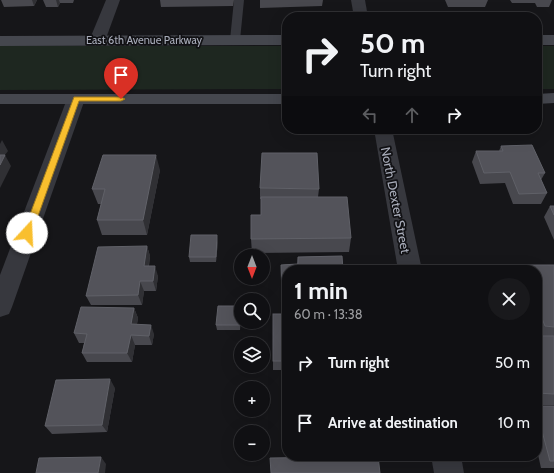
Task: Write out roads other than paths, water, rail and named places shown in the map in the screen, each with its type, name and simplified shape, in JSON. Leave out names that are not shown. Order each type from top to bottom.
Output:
[{"type":"main road","name":"East 6th Avenue Parkway","points":[[0,40],[282,40]]},
{"type":"main road","points":[[542,40],[554,40]]},
{"type":"main road","points":[[542,98],[554,98]]},
{"type":"main road","points":[[0,99],[282,99]]},
{"type":"street","points":[[97,40],[113,0]]},
{"type":"street","points":[[358,0],[360,12]]},
{"type":"street","points":[[0,307],[76,99]]},
{"type":"street","name":"North Dexter Street","points":[[384,134],[409,265]]},
{"type":"street","points":[[447,461],[449,473]]},
{"type":"lane","points":[[235,40],[238,0]]}]
